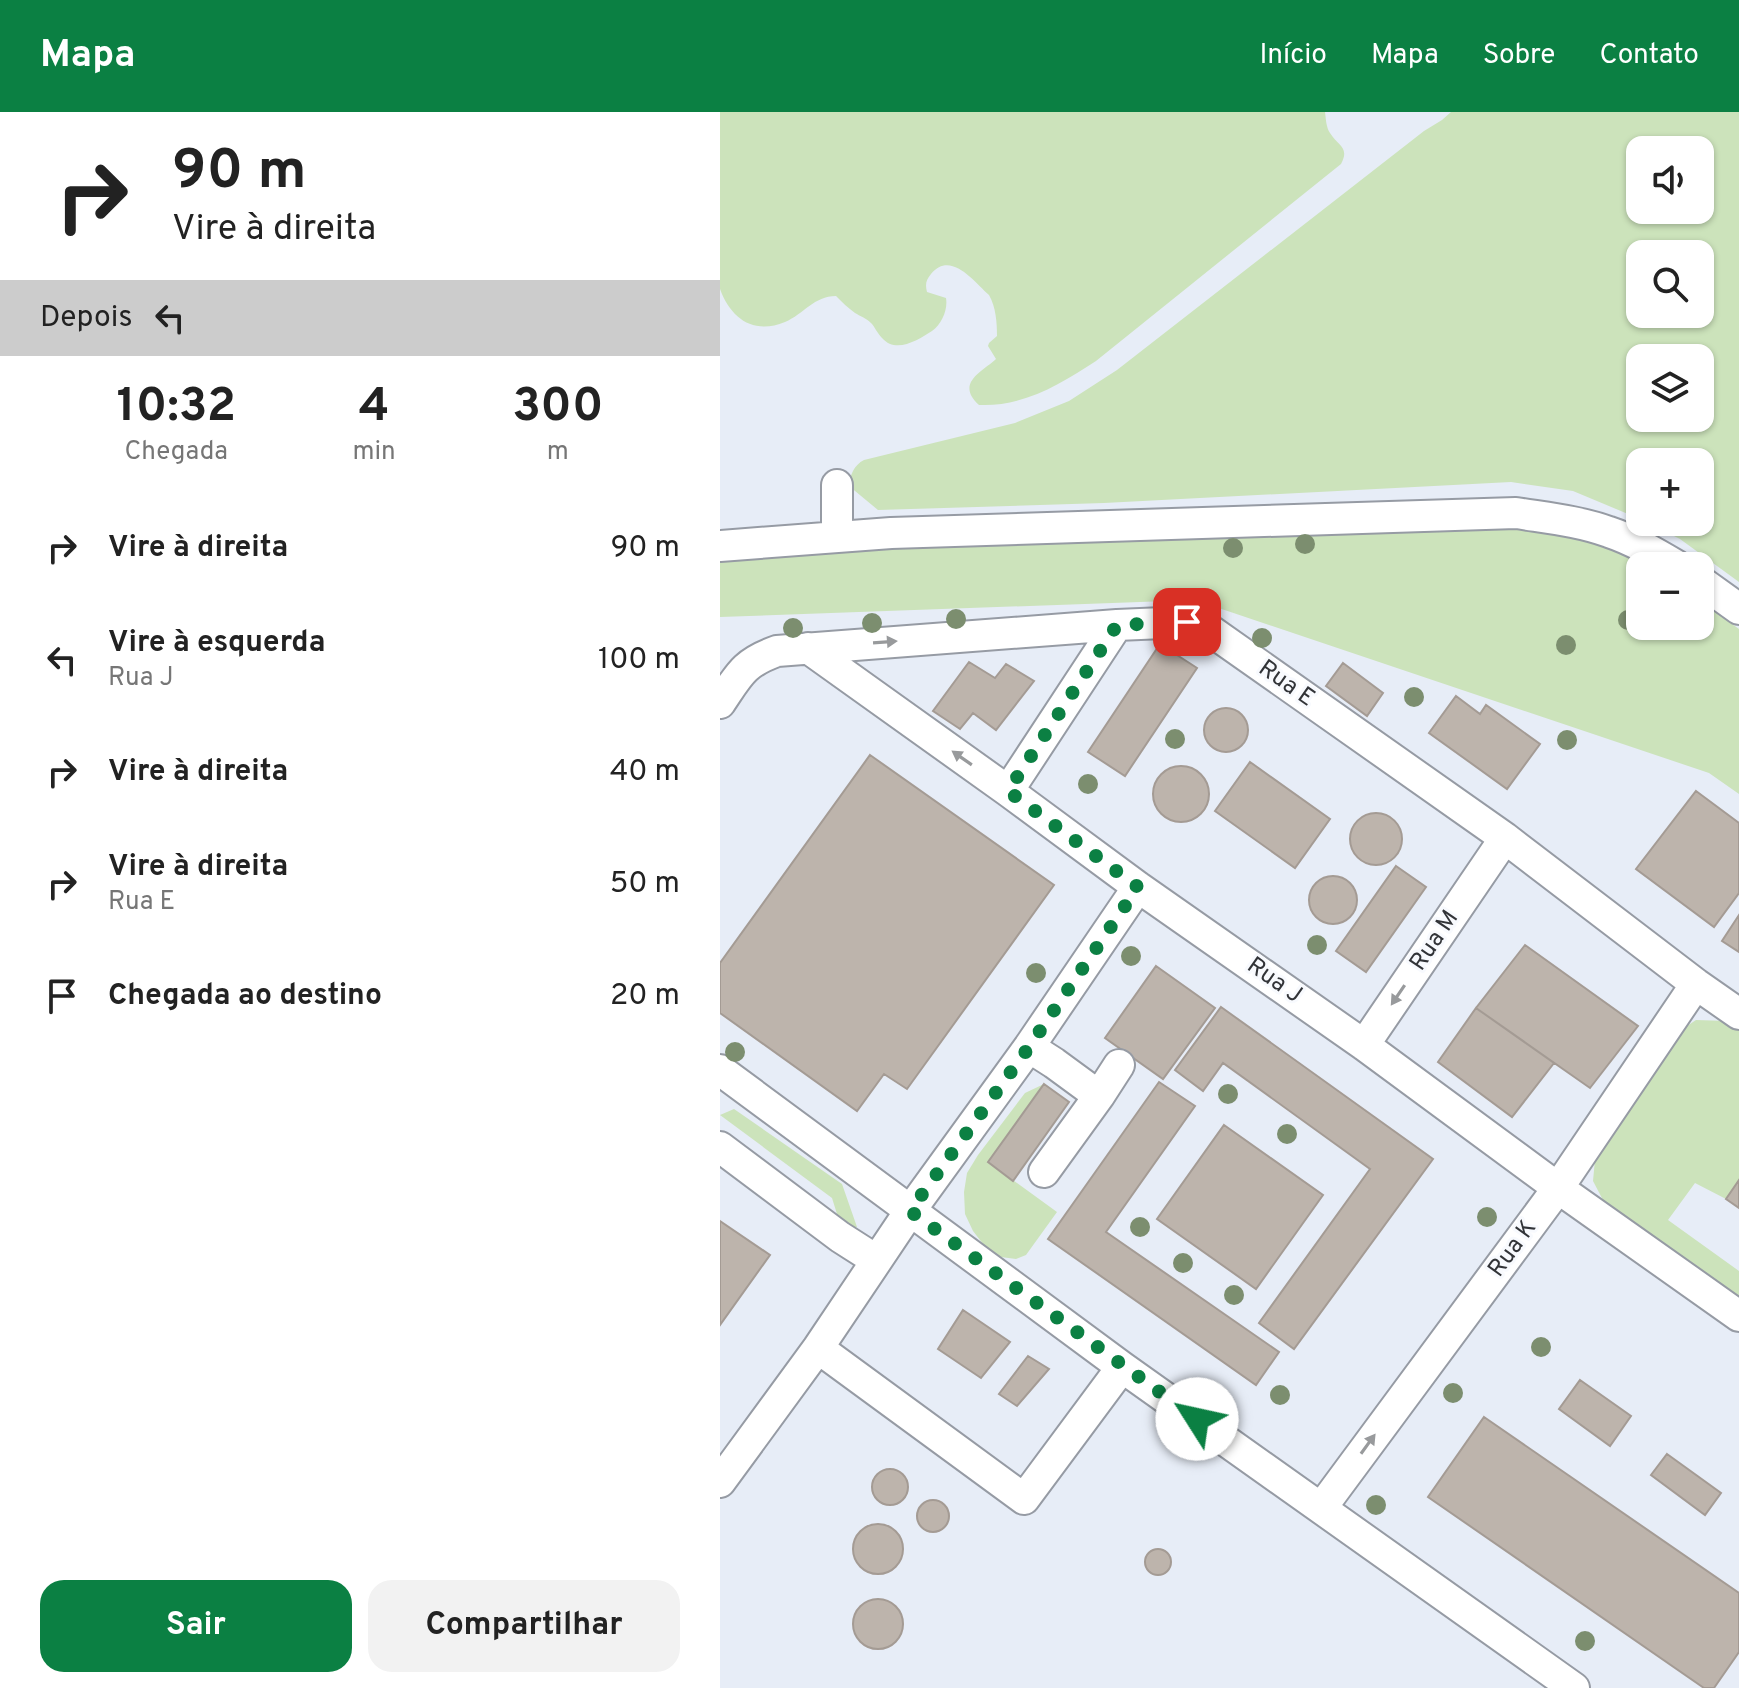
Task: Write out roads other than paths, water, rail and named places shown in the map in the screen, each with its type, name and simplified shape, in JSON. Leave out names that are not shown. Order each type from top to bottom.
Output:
[{"type":"lane","points":[[837,485],[837,536]]},
{"type":"lane","points":[[720,546],[837,536],[1516,513],[1568,521],[1610,532],[1653,552]]},
{"type":"lane","points":[[1714,591],[1739,609]]},
{"type":"lane","name":"Rua E","points":[[720,703],[743,668],[777,651],[1117,625],[1187,622],[1203,626],[1505,838],[1739,1014]]},
{"type":"lane","points":[[1008,791],[1117,625]]},
{"type":"lane","name":"Rua J","points":[[808,648],[1739,1316]]},
{"type":"lane","name":"Rua M","points":[[1364,1045],[1505,838]]},
{"type":"lane","points":[[720,1482],[818,1348],[910,1211],[1029,1047],[1138,887]]},
{"type":"lane","name":"Rua K","points":[[1322,1507],[1558,1188],[1696,984]]},
{"type":"lane","points":[[1029,1047],[1099,1096]]},
{"type":"lane","points":[[1044,1172],[1119,1065]]},
{"type":"lane","points":[[720,1070],[1122,1367],[1574,1688]]},
{"type":"lane","points":[[720,1147],[840,1237],[876,1260]]},
{"type":"lane","points":[[818,1348],[1024,1499],[1122,1367]]}]
